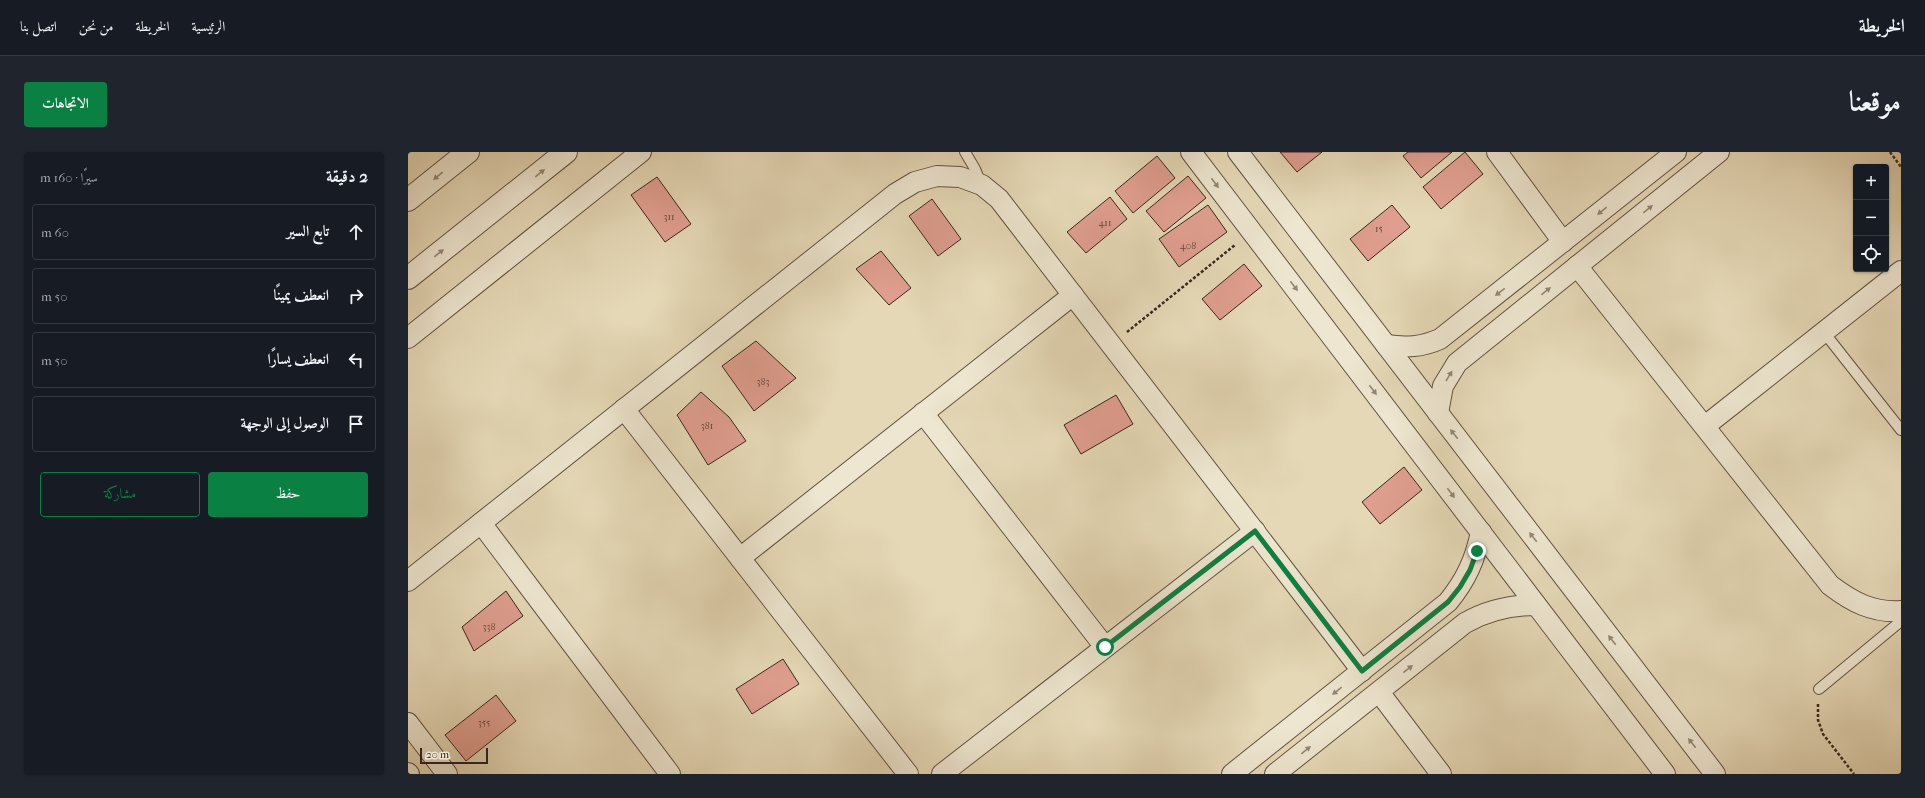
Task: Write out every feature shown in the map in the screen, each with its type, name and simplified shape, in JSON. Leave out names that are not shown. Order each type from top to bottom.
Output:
[{"type":"street","points":[[408,200],[468,152]]},
{"type":"street","points":[[408,278],[566,152]]},
{"type":"street","points":[[408,338],[641,152]]},
{"type":"street","points":[[1191,152],[1665,774]]},
{"type":"street","points":[[1238,152],[1715,774]]},
{"type":"street","points":[[1497,152],[1563,242]]},
{"type":"street","points":[[1386,345],[1413,348],[1427,345],[1440,339],[1676,152]]},
{"type":"street","points":[[1438,413],[1443,386],[1457,363],[1719,152]]},
{"type":"street","points":[[408,581],[895,194],[915,182],[937,176],[960,177],[982,185],[1000,199],[1362,671]]},
{"type":"street","points":[[1577,266],[1830,585],[1848,599],[1869,608],[1892,612],[1901,611]]},
{"type":"street","points":[[1705,426],[1823,331],[1901,271]]},
{"type":"street","points":[[740,558],[1073,294]]},
{"type":"street","points":[[624,409],[908,774]]},
{"type":"street","points":[[924,413],[1105,647]]},
{"type":"street","points":[[481,523],[670,774]]},
{"type":"street","points":[[942,774],[1255,531]]},
{"type":"street","points":[[1232,774],[1448,602],[1460,587],[1470,570],[1477,551],[1481,532]]},
{"type":"street","points":[[1275,774],[1470,620],[1499,608],[1517,605],[1536,605]]},
{"type":"street","points":[[1379,692],[1441,774]]},
{"type":"street","points":[[408,724],[447,774]]},
{"type":"lane","points":[[965,152],[982,185]]},
{"type":"lane","points":[[1823,331],[1901,430]]},
{"type":"lane","points":[[1819,689],[1901,621]]},
{"type":"path","points":[[1890,152],[1901,167]]},
{"type":"path","points":[[1112,345],[1252,231]]},
{"type":"path","points":[[1819,689],[1819,727],[1854,774]]},
{"type":"building","points":[[1280,152],[1322,152],[1297,172]]},
{"type":"building","points":[[1408,152],[1452,152],[1421,178],[1403,156]]},
{"type":"building","points":[[1465,152],[1483,174],[1441,209],[1423,187]]},
{"type":"building","points":[[1157,156],[1175,178],[1133,213],[1115,191]]},
{"type":"building","points":[[1188,176],[1206,198],[1164,232],[1146,211]]},
{"type":"building","points":[[657,177],[691,224],[665,242],[631,195]]},
{"type":"building","points":[[1110,197],[1127,219],[1086,253],[1067,232]]},
{"type":"building","points":[[932,199],[961,239],[938,256],[909,216]]},
{"type":"building","points":[[1208,205],[1227,232],[1179,267],[1159,239]]},
{"type":"building","points":[[1392,205],[1410,227],[1368,261],[1350,239]]},
{"type":"building","points":[[881,251],[911,288],[889,305],[856,269]]},
{"type":"building","points":[[1244,264],[1262,286],[1220,320],[1202,299]]},
{"type":"building","points":[[756,341],[796,378],[754,411],[722,366]]},
{"type":"building","points":[[701,392],[729,417],[746,441],[708,465],[677,415]]},
{"type":"building","points":[[1116,395],[1133,424],[1081,454],[1064,425]]},
{"type":"building","points":[[1404,467],[1422,490],[1380,524],[1362,502]]},
{"type":"building","points":[[506,591],[523,616],[474,651],[462,627]]},
{"type":"building","points":[[783,659],[799,684],[752,714],[736,689]]},
{"type":"building","points":[[496,695],[516,721],[466,761],[445,735]]},
{"type":"route","points":[[1105,647],[1255,531],[1362,671],[1448,602],[1460,587],[1470,570],[1477,551]]}]
